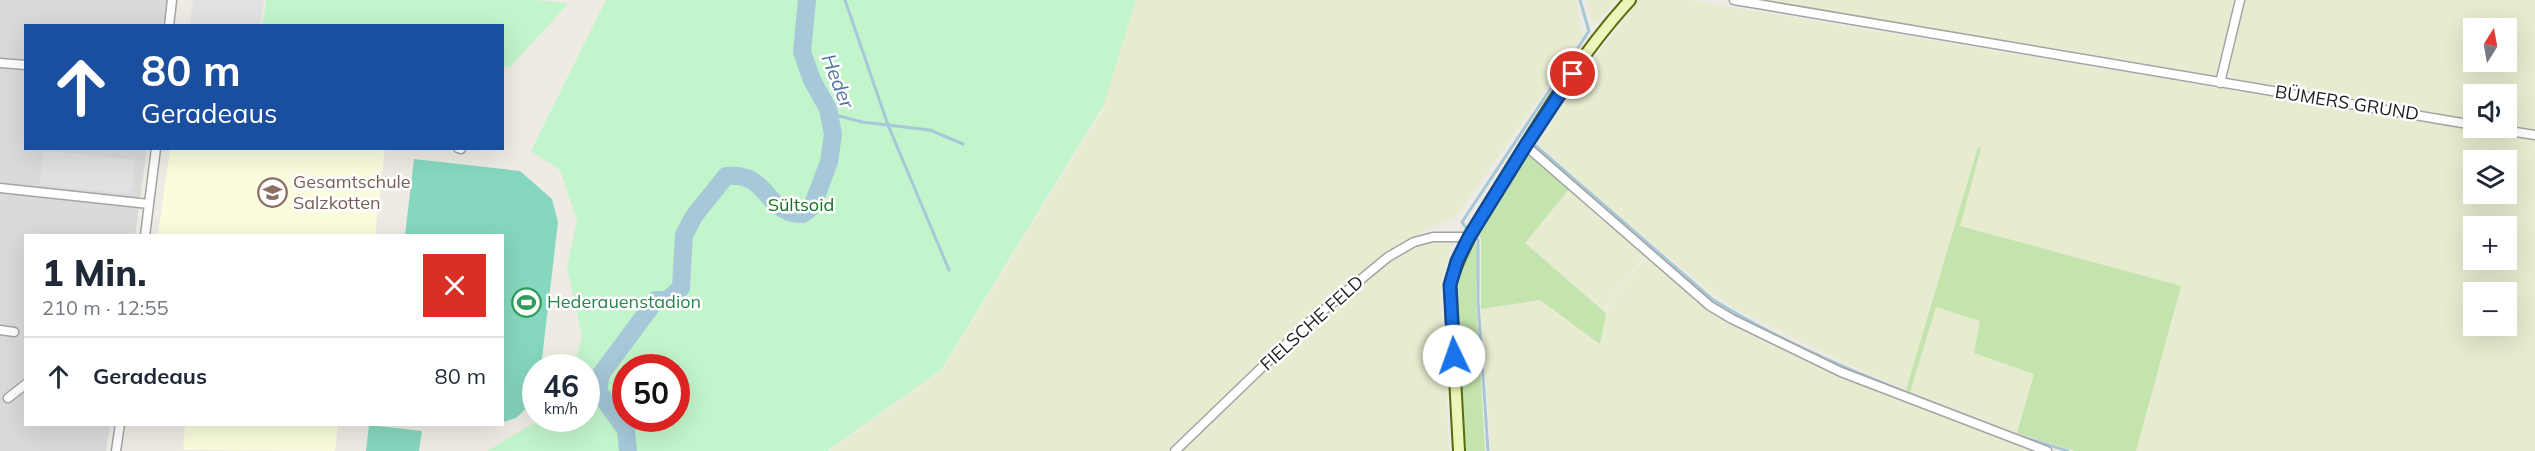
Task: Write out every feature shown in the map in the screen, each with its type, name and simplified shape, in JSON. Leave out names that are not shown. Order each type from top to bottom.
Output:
[{"type":"main road","points":[[1459,451],[1450,285],[1457,261],[1469,237],[1526,145],[1585,56],[1630,0]]},
{"type":"street","points":[[169,24],[172,0]]},
{"type":"street","name":"BÜMERS GRUND","points":[[1734,0],[2463,123]]},
{"type":"street","points":[[2220,82],[2240,0]]},
{"type":"street","points":[[0,63],[24,65]]},
{"type":"street","points":[[2517,132],[2535,135]]},
{"type":"street","points":[[1526,145],[1710,306],[1732,319],[1841,372],[2047,451]]},
{"type":"street","points":[[145,234],[156,150]]},
{"type":"street","points":[[0,188],[149,204]]},
{"type":"street","name":"FIELSCHE FELD","points":[[1175,451],[1308,323],[1388,257],[1414,242],[1432,237],[1469,237]]},
{"type":"street","points":[[0,330],[14,332]]},
{"type":"street","points":[[8,399],[24,386]]},
{"type":"street","points":[[116,451],[120,426]]},
{"type":"shaded area","points":[[0,0],[167,0],[163,24],[24,24],[24,150],[147,150],[135,234],[24,234],[24,426],[110,426],[106,451],[0,451]]},
{"type":"shaded area","points":[[193,0],[264,0],[260,24],[190,24]]},
{"type":"shaded area","points":[[968,0],[1577,0],[1582,37],[1456,217],[1428,229],[1386,253],[1304,320],[1168,451],[830,451],[942,371],[1106,105]]},
{"type":"shaded area","points":[[1587,0],[1618,0],[1594,25]]},
{"type":"shaded area","points":[[1639,0],[1687,0],[2463,128],[2463,138],[2517,137],[2535,140],[2535,451],[2136,451],[2181,287],[1959,226],[1981,149],[1978,147],[1906,390],[1737,310],[1717,297],[1634,229],[1538,144],[1591,63]]},
{"type":"shaded area","points":[[1756,0],[2237,0],[2220,74],[2216,78]]},
{"type":"shaded area","points":[[2245,0],[2535,0],[2535,130],[2517,127],[2517,84],[2463,84],[2463,117],[2233,79],[2228,72]]},
{"type":"shaded area","points":[[43,150],[135,160],[133,189],[127,194],[40,185]]},
{"type":"shaded area","name":"Gesamtschule Salzkotten","points":[[170,150],[385,150],[375,234],[158,234]]},
{"type":"shaded area","points":[[1570,188],[1646,254],[1605,310],[1524,243]]},
{"type":"shaded area","points":[[1433,240],[1453,241],[1441,285],[1449,451],[1182,451],[1311,327],[1390,262],[1415,247]]},
{"type":"shaded area","points":[[1647,257],[1708,310],[1730,325],[1843,377],[2034,451],[1491,451],[1481,309],[1540,300],[1599,343],[1606,313],[1617,292]]},
{"type":"shaded area","points":[[1936,307],[1980,321],[1974,353],[2034,374],[2017,433],[1910,392]]},
{"type":"shaded area","points":[[185,426],[338,426],[335,451],[183,450]]},
{"type":"green space","points":[[266,0],[535,0],[569,3],[510,67],[504,67],[504,24],[263,24]]},
{"type":"green space","name":"Sültsoid","points":[[606,0],[1136,0],[1103,106],[941,370],[827,451],[487,451],[522,430],[600,432],[600,354],[577,354],[582,336],[567,267],[577,221],[560,170],[531,151]]},
{"type":"green space","points":[[1978,147],[1981,148],[1960,226],[2181,286],[2136,451],[2075,451],[2017,433],[2034,374],[1974,353],[1980,321],[1936,307],[1910,392],[1906,390]]},
{"type":"green space","points":[[1531,156],[1570,188],[1525,243],[1606,313],[1600,344],[1540,300],[1481,309],[1481,238],[1477,235],[1524,157]]},
{"type":"green space","name":"Hederauenstadion","points":[[414,159],[520,171],[552,199],[558,222],[543,354],[522,354],[522,412],[516,418],[504,422],[504,234],[405,234]]},
{"type":"green space","points":[[1474,240],[1477,245],[1476,301],[1485,451],[1465,451],[1457,290],[1465,257]]},
{"type":"green space","points":[[369,426],[422,431],[419,451],[366,451]]},
{"type":"waterway","name":"Heder","points":[[628,451],[626,430],[598,391],[601,374],[656,300],[667,300],[681,288],[684,235],[694,216],[726,176],[739,176],[756,183],[774,202],[791,213],[803,214],[812,207],[829,162],[833,134],[828,109],[812,80],[802,52],[807,0]]},
{"type":"waterway","points":[[845,0],[888,125],[949,270]]},
{"type":"waterway","points":[[1466,228],[1462,222],[1589,31],[1580,0]]},
{"type":"waterway","points":[[828,113],[862,122],[930,130],[963,144]]},
{"type":"waterway","points":[[1536,146],[1712,299],[1813,353],[1990,425]]},
{"type":"waterway","points":[[1476,237],[1478,240],[1478,302],[1488,451]]},
{"type":"waterway","points":[[2016,435],[2068,451]]},
{"type":"place","name":"Gesamtschule Salzkotten","points":[[272,192]]},
{"type":"place","name":"Hederauenstadion","points":[[526,302]]},
{"type":"route","points":[[1454,356],[1450,285],[1457,261],[1469,237],[1526,145],[1573,74]]}]
